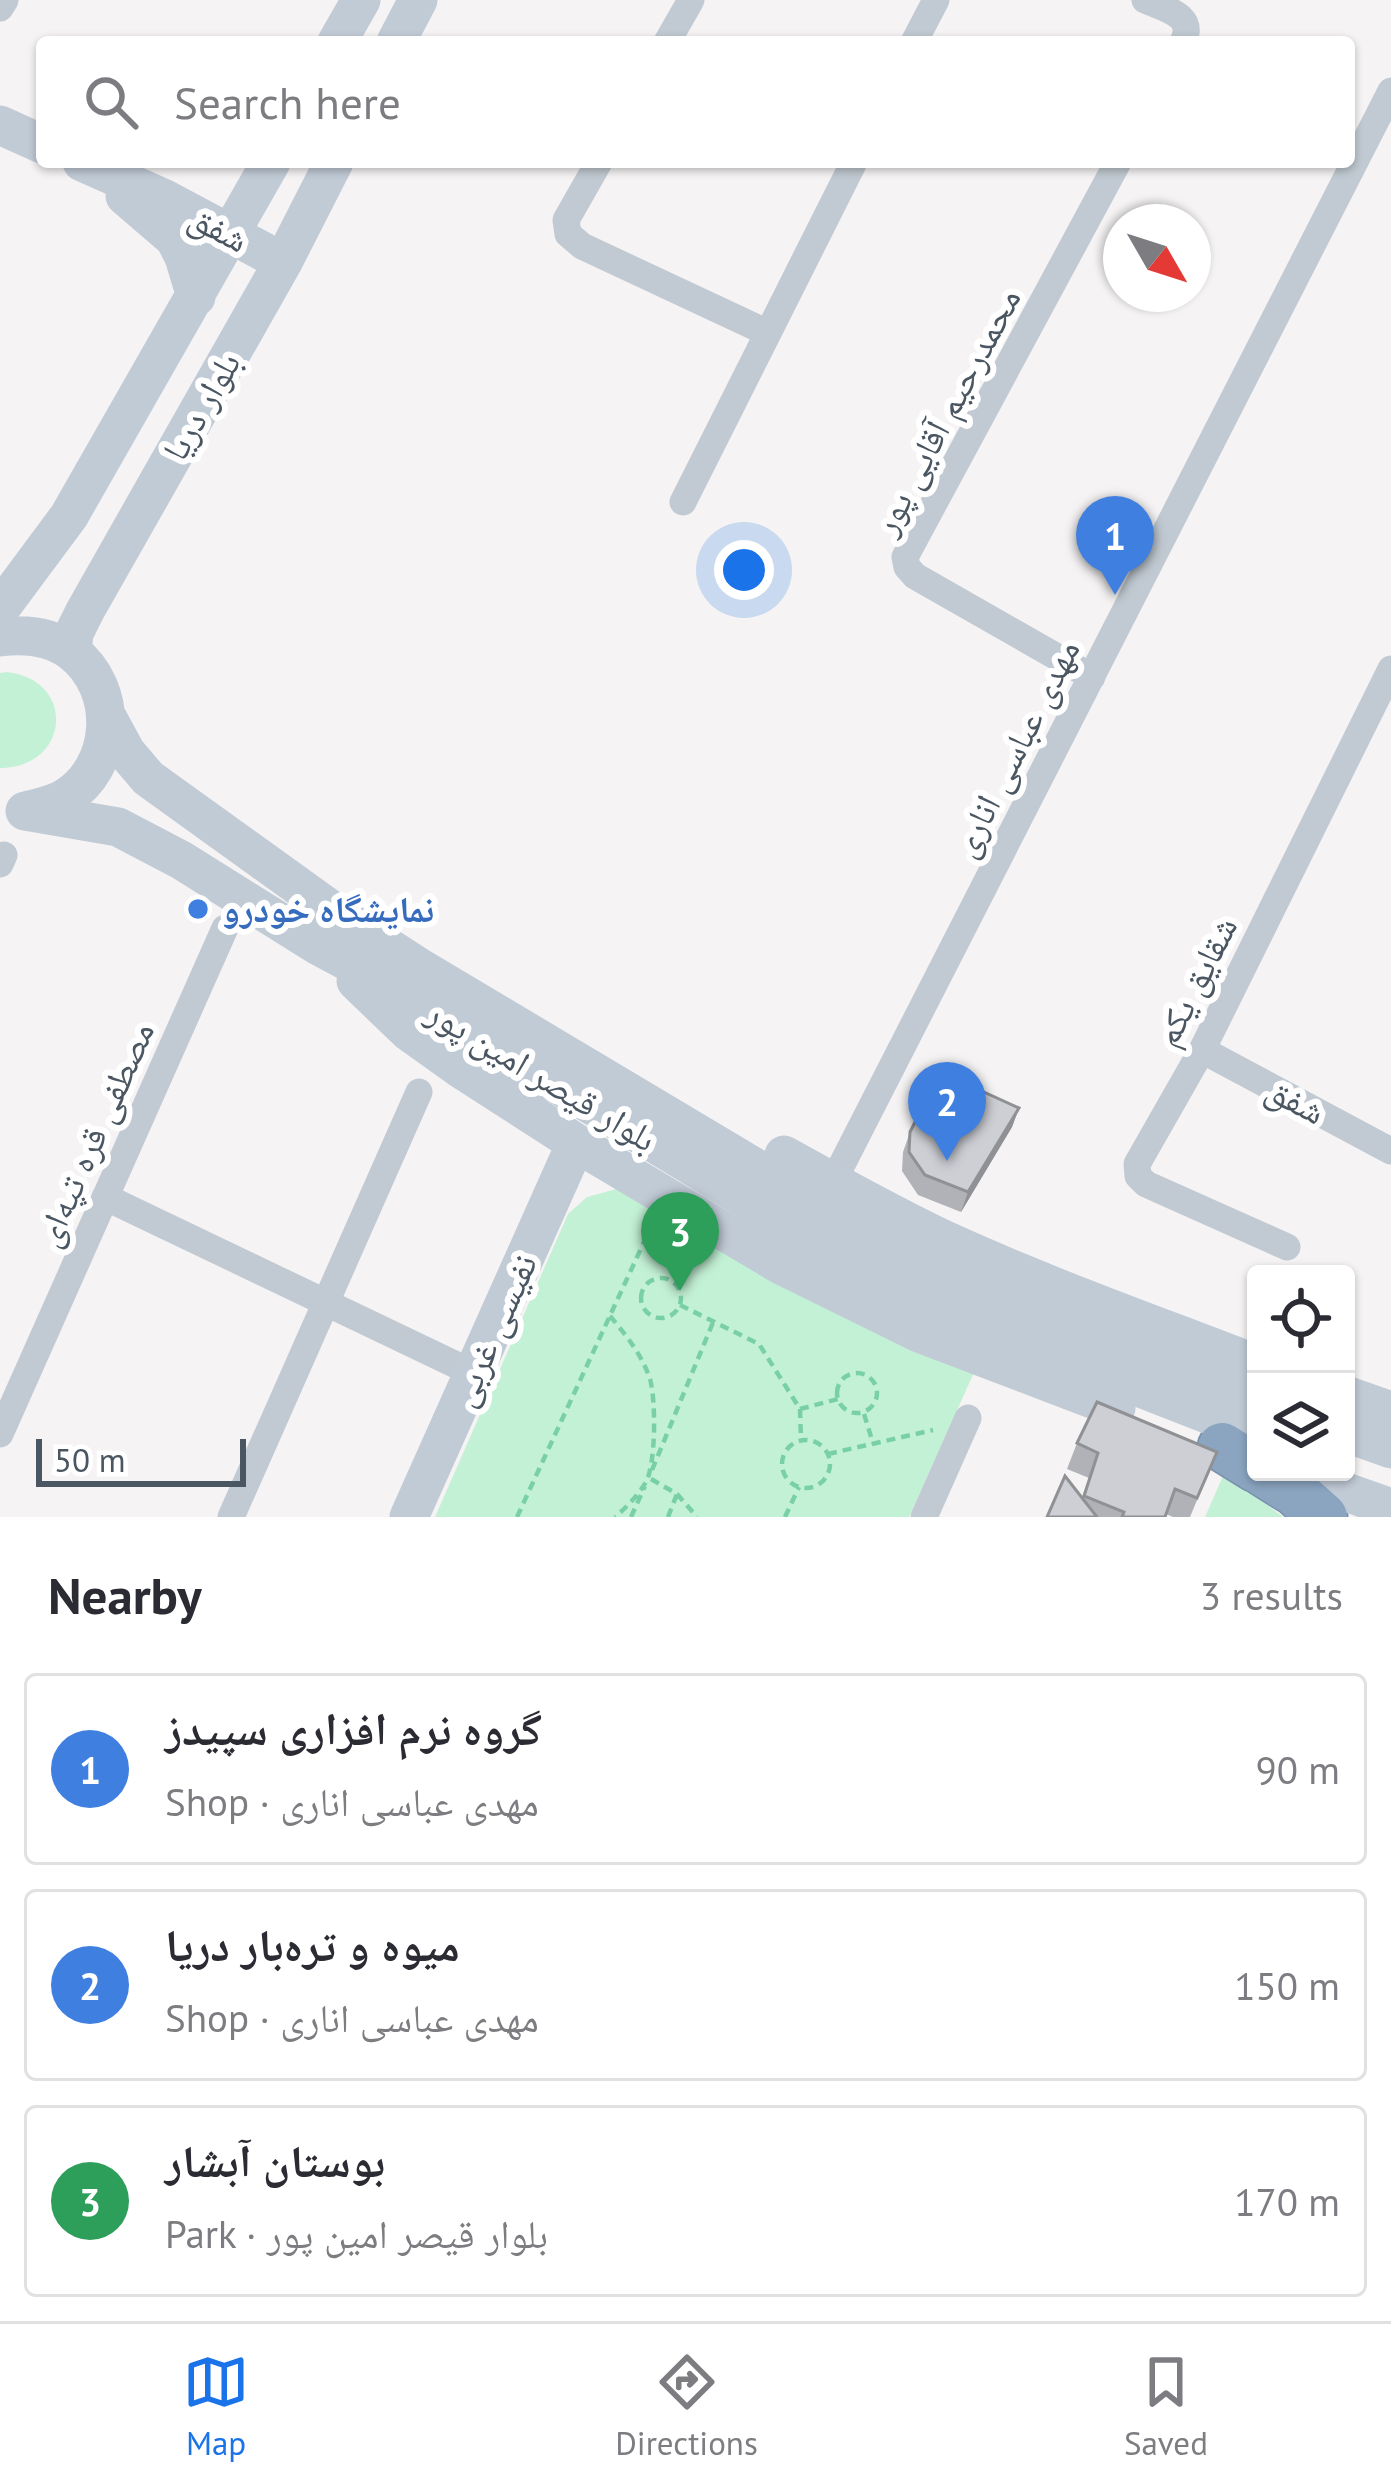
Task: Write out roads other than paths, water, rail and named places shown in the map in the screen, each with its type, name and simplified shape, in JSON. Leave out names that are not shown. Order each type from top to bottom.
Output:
[{"type":"highway","points":[[1282,1481],[1323,1517]]},
{"type":"main road","points":[[340,36],[361,0]]},
{"type":"main road","points":[[399,36],[418,0]]},
{"type":"main road","points":[[0,125],[36,141]]},
{"type":"main road","name":"شفق","points":[[90,168],[175,239],[196,297]]},
{"type":"main road","name":"شفق","points":[[94,168],[163,198],[283,262]]},
{"type":"main road","name":"بلوار دریا","points":[[0,609],[69,516],[268,168]]},
{"type":"main road","name":"بلوار دریا","points":[[71,652],[85,611],[283,262],[331,168]]},
{"type":"main road","points":[[0,637],[49,640],[71,652]]},
{"type":"main road","name":"بلوار قیصر امین پور","points":[[71,652],[89,670],[126,752],[148,778],[406,993],[850,1262],[1247,1454]]},
{"type":"main road","points":[[13,810],[60,802],[75,791],[99,758],[107,717]]},
{"type":"main road","points":[[118,827],[121,796],[128,787],[148,778]]},
{"type":"main road","name":"بلوار قیصر امین پور","points":[[13,810],[118,827],[327,929],[921,1261],[1074,1333],[1247,1399]]},
{"type":"main road","points":[[327,929],[408,933],[833,1182],[952,1243],[1247,1361]]},
{"type":"main road","points":[[327,929],[409,1032],[576,1143],[782,1265],[919,1333],[1247,1455]]},
{"type":"main road","name":"نفیسی غربی","points":[[409,1517],[576,1143]]},
{"type":"main road","points":[[1355,1398],[1391,1411]]},
{"type":"main road","points":[[1355,1436],[1391,1449]]},
{"type":"main road","points":[[1355,1468],[1391,1480]]},
{"type":"main road","points":[[1315,1481],[1391,1508]]},
{"type":"street","points":[[0,8],[5,0]]},
{"type":"street","points":[[670,36],[691,0]]},
{"type":"street","points":[[917,36],[935,0]]},
{"type":"street","points":[[1145,0],[1179,15],[1186,22],[1187,36]]},
{"type":"street","name":"مهدی عباسی اناری","points":[[833,1182],[1384,123],[1391,91]]},
{"type":"street","points":[[596,168],[566,220],[568,234],[582,246],[768,333]]},
{"type":"street","points":[[683,502],[851,168]]},
{"type":"street","name":"محمدرحیم آقایی پور","points":[[1092,677],[915,576],[905,557],[1115,168]]},
{"type":"street","name":"شقایق یکم","points":[[1287,1247],[1146,1184],[1138,1176],[1137,1164],[1202,1050],[1391,669]]},
{"type":"street","name":"مصطفی قره تپه‌ای","points":[[0,1434],[225,928]]},
{"type":"street","name":"شفق","points":[[1202,1050],[1391,1151]]},
{"type":"street","points":[[231,1517],[419,1092]]},
{"type":"street","points":[[105,1197],[473,1373]]},
{"type":"street","points":[[925,1517],[968,1418]]},
{"type":"place","name":"گروه نرم افزاری سپیدز","points":[[1115,595]]},
{"type":"place","name":"نمایشگاه خودرو","points":[[198,909]]},
{"type":"place","name":"میوه و تره‌بار دریا","points":[[947,1161]]},
{"type":"place","name":"بوستان آبشار","points":[[680,1291]]}]
